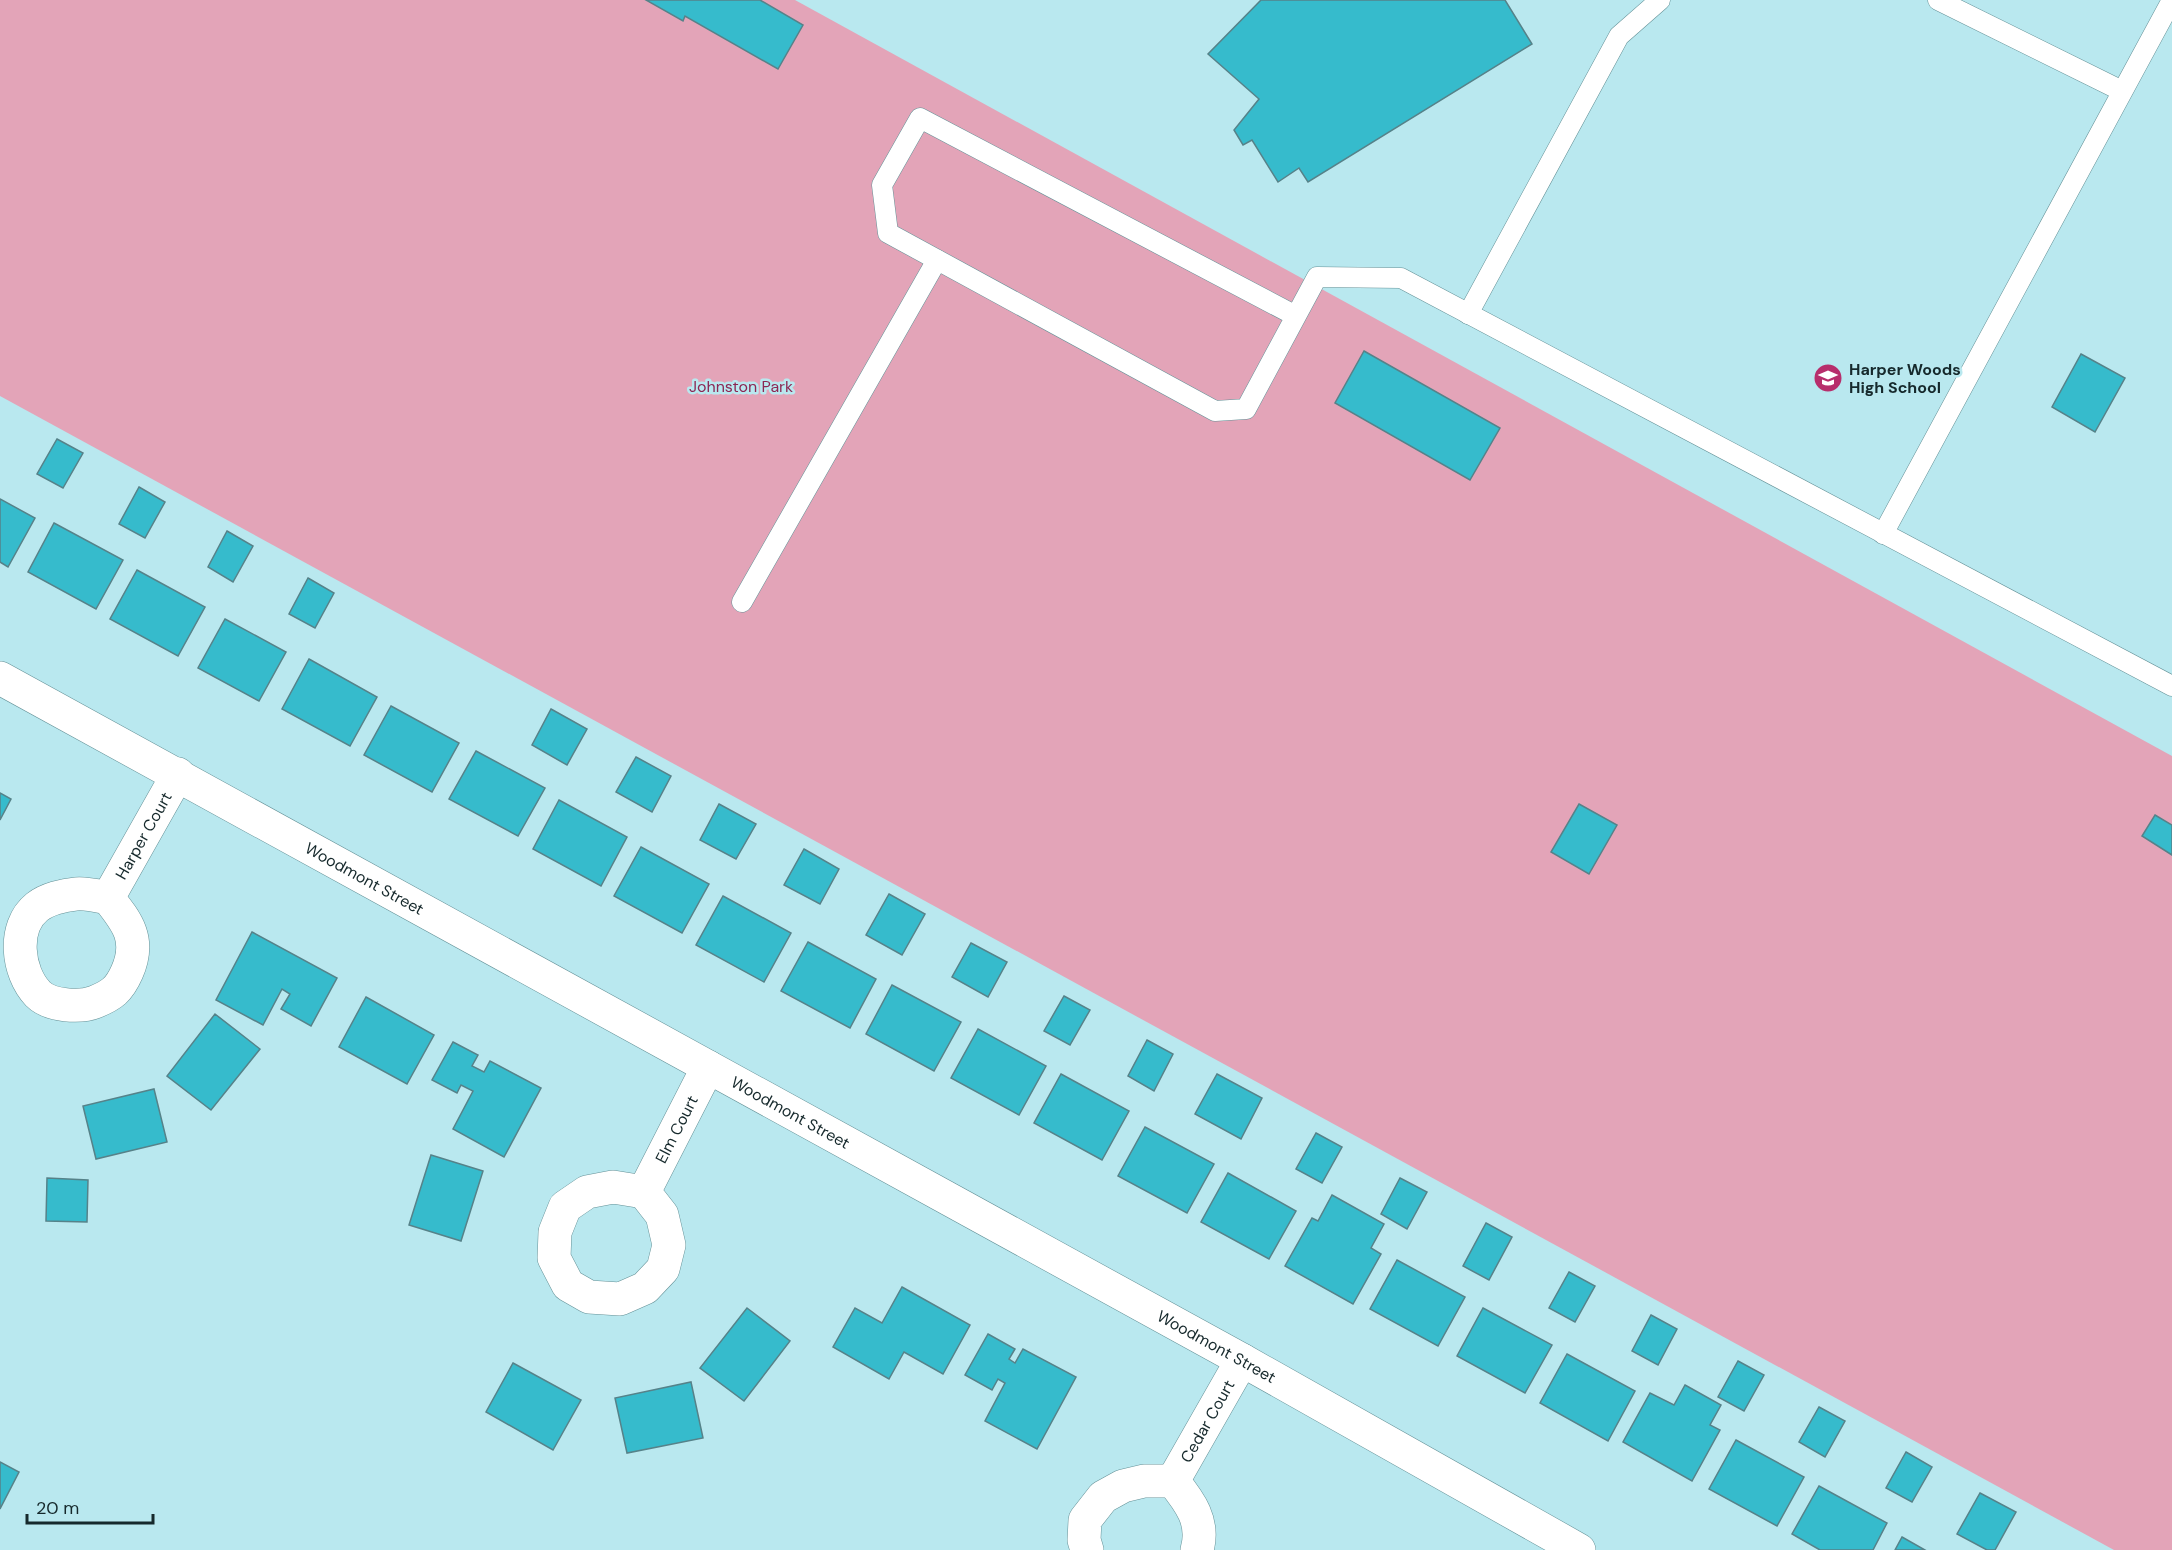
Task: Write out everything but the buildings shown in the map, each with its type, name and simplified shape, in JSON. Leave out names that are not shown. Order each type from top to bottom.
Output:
[{"type":"street","name":"Woodmont Street","points":[[0,678],[1242,1360],[1580,1550]]},
{"type":"street","name":"Harper Court","points":[[108,898],[151,818],[178,774]]},
{"type":"street","name":"Elm Court","points":[[644,1192],[708,1068]]},
{"type":"street","name":"Cedar Court","points":[[1173,1481],[1242,1360]]},
{"type":"street","name":"Cedar Court","points":[[1087,1550],[1084,1540],[1085,1520],[1103,1497],[1123,1486],[1144,1481],[1173,1481],[1191,1502],[1198,1524],[1197,1550]]},
{"type":"lane","points":[[1468,314],[1619,36],[1660,0]]},
{"type":"lane","points":[[1938,0],[2122,91]]},
{"type":"lane","points":[[1883,534],[2172,0]]},
{"type":"lane","points":[[1296,316],[920,118],[882,185],[888,233],[1215,411],[1246,409],[1317,277],[1401,278],[2172,686]]},
{"type":"lane","points":[[742,602],[938,260]]},
{"type":"green space","name":"Johnston Park","points":[[0,0],[795,0],[2172,756],[2172,1550],[2114,1550],[0,396]]},
{"type":"place","name":"Harper Woods High School","points":[[1828,378]]}]
